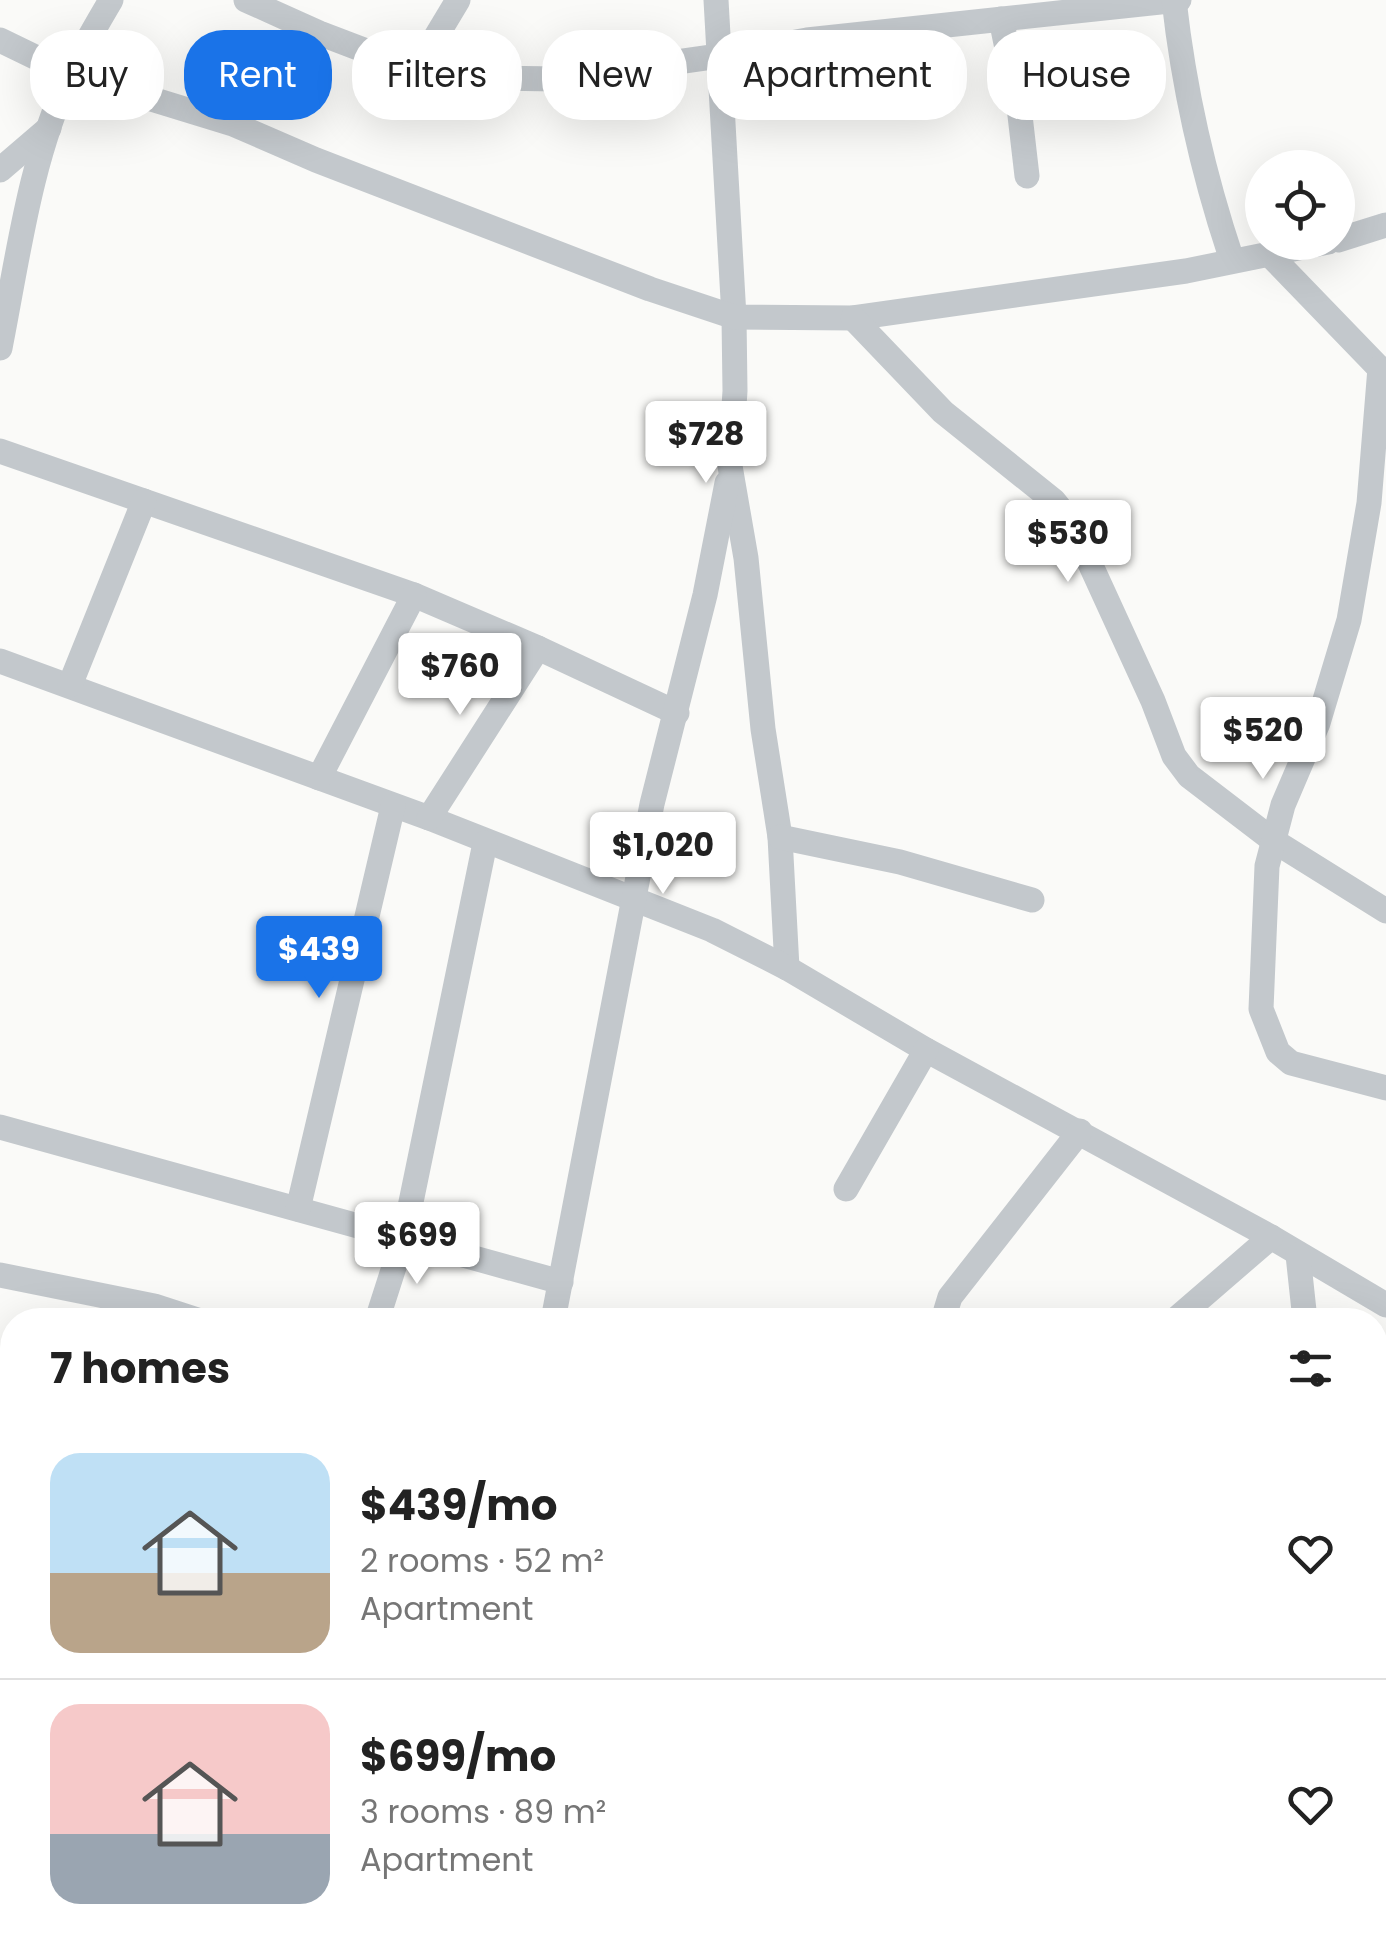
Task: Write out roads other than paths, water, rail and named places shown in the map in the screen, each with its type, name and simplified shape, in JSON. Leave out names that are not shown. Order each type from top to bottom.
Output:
[{"type":"street","points":[[94,30],[111,0]]},
{"type":"street","points":[[246,0],[352,46]]},
{"type":"street","points":[[440,30],[458,0]]},
{"type":"street","points":[[716,0],[718,30]]},
{"type":"street","points":[[899,30],[1176,0],[1192,126],[1232,260]]},
{"type":"street","points":[[1001,19],[1020,107],[1026,176]]},
{"type":"street","points":[[0,40],[30,55]]},
{"type":"street","points":[[522,78],[557,79],[707,58]]},
{"type":"street","points":[[164,103],[233,124],[650,289],[734,317],[853,318],[1186,271],[1245,258]]},
{"type":"street","points":[[0,348],[20,240],[52,120]]},
{"type":"street","points":[[556,1308],[652,804],[677,713],[730,466],[734,317],[723,120]]},
{"type":"street","points":[[0,170],[49,128]]},
{"type":"street","points":[[1355,235],[1386,225]]},
{"type":"street","points":[[1275,260],[1383,372],[1369,504],[1349,620],[1318,723],[1283,804],[1268,866],[1262,926],[1262,1008],[1278,1052],[1291,1064],[1386,1088]]},
{"type":"street","points":[[853,318],[943,412],[1054,501],[1070,522],[1153,701],[1174,756],[1199,784],[1274,841],[1386,911]]},
{"type":"street","points":[[0,451],[414,595],[677,713]]},
{"type":"street","points":[[730,466],[746,558],[763,730],[780,837],[787,968]]},
{"type":"street","points":[[70,685],[144,501]]},
{"type":"street","points":[[320,778],[414,595]]},
{"type":"street","points":[[429,818],[538,648]]},
{"type":"street","points":[[0,660],[429,818],[712,930],[1271,1237],[1386,1305]]},
{"type":"street","points":[[298,1208],[392,806]]},
{"type":"street","points":[[780,837],[900,862],[1032,900]]},
{"type":"street","points":[[381,1308],[404,1236],[485,843]]},
{"type":"street","points":[[846,1189],[926,1050]]},
{"type":"street","points":[[0,1127],[561,1282]]},
{"type":"street","points":[[947,1308],[950,1298],[1080,1132]]},
{"type":"street","points":[[1189,1308],[1271,1237]]},
{"type":"street","points":[[1298,1254],[1304,1308]]},
{"type":"street","points":[[0,1275],[160,1308]]}]
